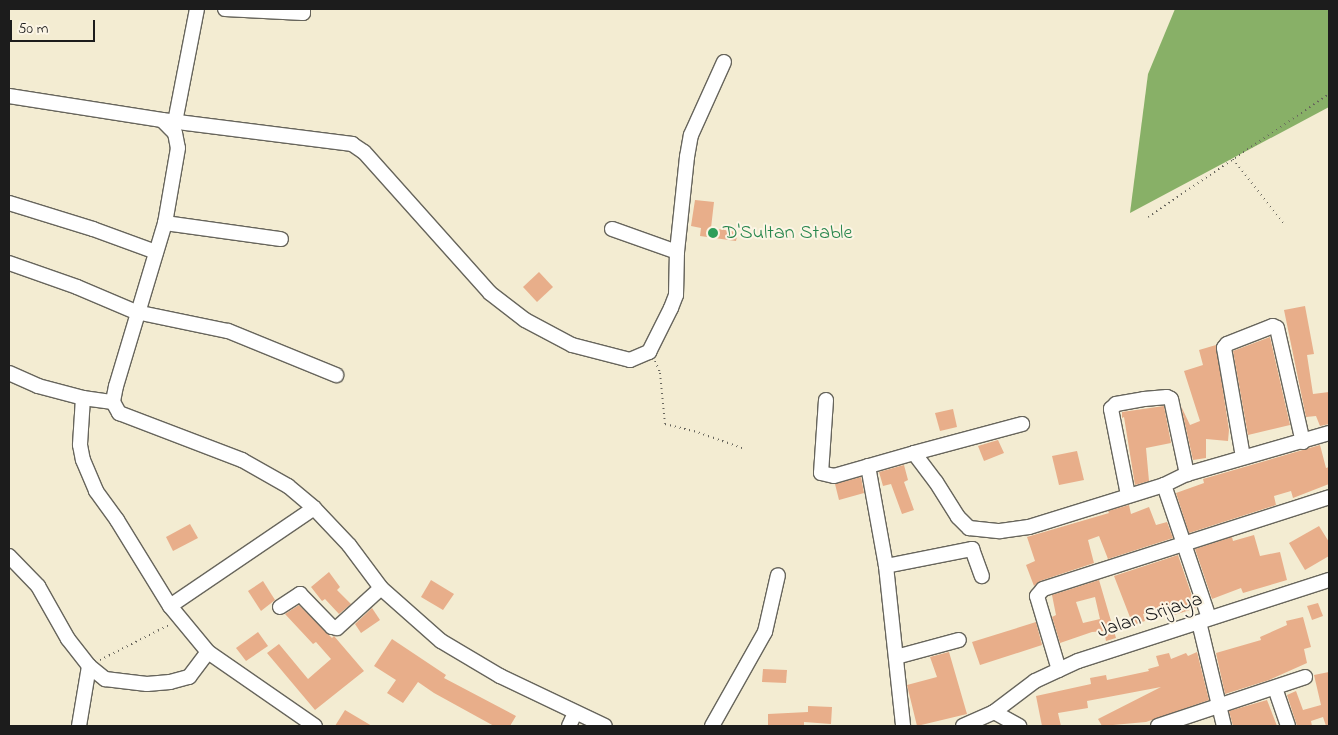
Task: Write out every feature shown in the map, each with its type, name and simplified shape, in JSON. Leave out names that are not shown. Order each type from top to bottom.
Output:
[{"type":"street","points":[[196,9],[168,121],[175,134],[178,148],[165,223],[136,312],[113,402],[118,413],[123,417],[242,460],[288,486],[314,508],[349,546],[382,588],[441,641],[500,676],[605,726]]},
{"type":"street","points":[[225,9],[303,13],[303,9]]},
{"type":"street","points":[[9,96],[168,121],[352,144],[364,152],[490,293],[525,320],[572,345],[608,356],[630,360],[649,352],[676,295],[677,252],[691,135],[724,62]]},
{"type":"street","points":[[9,203],[94,229],[156,252]]},
{"type":"street","points":[[165,223],[281,239]]},
{"type":"street","points":[[612,229],[677,252]]},
{"type":"street","points":[[9,263],[77,286],[136,312],[228,331],[336,375]]},
{"type":"street","points":[[1243,457],[1224,348],[1227,344],[1273,326],[1277,328],[1303,442]]},
{"type":"street","points":[[9,373],[38,386],[83,398],[113,402]]},
{"type":"street","points":[[1128,495],[1111,409],[1116,404],[1167,397],[1171,400],[1187,474]]},
{"type":"street","points":[[83,398],[80,446],[83,460],[96,491],[117,520],[170,606],[208,652],[296,721],[315,726]]},
{"type":"street","points":[[826,400],[821,472],[834,476],[1022,424]]},
{"type":"street","points":[[914,453],[936,482],[958,517],[969,528],[1000,531],[1029,527],[1164,485],[1187,474],[1329,433]]},
{"type":"street","points":[[868,466],[886,566],[903,726]]},
{"type":"street","points":[[1164,485],[1204,620],[1224,726]]},
{"type":"street","points":[[1059,670],[1038,596],[1040,591],[1329,498]]},
{"type":"street","points":[[170,606],[314,508]]},
{"type":"street","points":[[886,566],[972,549],[982,576]]},
{"type":"street","points":[[9,556],[38,586],[64,631],[88,666],[105,679],[147,684],[170,682],[189,677],[208,652]]},
{"type":"street","points":[[712,726],[765,632],[778,575]]},
{"type":"street","name":"Jalan Srijaya","points":[[963,726],[998,719],[1035,681],[1078,661],[1329,580]]},
{"type":"street","points":[[280,607],[300,594],[332,627],[337,628],[382,588]]},
{"type":"street","points":[[896,658],[959,640]]},
{"type":"street","points":[[79,726],[88,666]]},
{"type":"street","points":[[1167,725],[1305,678]]},
{"type":"street","points":[[1275,688],[1288,726]]},
{"type":"street","points":[[569,726],[575,713]]},
{"type":"street","points":[[998,719],[1018,726]]},
{"type":"path","points":[[1148,217],[1328,95],[1329,99]]},
{"type":"path","points":[[1233,159],[1284,224]]},
{"type":"path","points":[[649,352],[660,373],[665,424],[694,431],[745,449]]},
{"type":"path","points":[[88,666],[180,620]]},
{"type":"green space","points":[[1175,9],[1329,9],[1329,107],[1130,213],[1148,74]]},
{"type":"building","points":[[695,200],[714,202],[711,228],[738,232],[736,241],[700,236],[701,228],[691,226]]},
{"type":"building","points":[[539,272],[553,287],[537,302],[523,287]]},
{"type":"building","points":[[1305,306],[1314,354],[1307,355],[1313,394],[1329,392],[1329,424],[1320,426],[1316,416],[1306,417],[1284,310]]},
{"type":"building","points":[[1270,337],[1290,425],[1248,435],[1233,351]]},
{"type":"building","points":[[1216,345],[1229,430],[1228,441],[1206,439],[1206,458],[1193,460],[1181,406],[1190,425],[1200,421],[1184,371],[1203,365],[1199,350]]},
{"type":"building","points":[[1164,406],[1171,443],[1146,448],[1149,481],[1135,485],[1122,412]]},
{"type":"building","points":[[953,409],[957,427],[940,431],[935,413]]},
{"type":"building","points":[[998,440],[1004,453],[984,461],[978,446]]},
{"type":"building","points":[[1320,445],[1326,468],[1329,467],[1329,484],[1293,498],[1291,491],[1274,496],[1276,505],[1189,533],[1176,493],[1204,483],[1203,479]]},
{"type":"building","points":[[1077,451],[1084,480],[1059,485],[1052,456]]},
{"type":"building","points":[[904,465],[908,480],[904,482],[914,510],[902,514],[891,484],[883,486],[879,472]]},
{"type":"building","points":[[861,477],[864,493],[839,500],[835,484]]},
{"type":"building","points":[[1129,505],[1131,514],[1149,507],[1156,525],[1167,522],[1173,538],[1108,559],[1099,536],[1088,540],[1094,563],[1040,581],[1034,586],[1026,565],[1035,561],[1027,537],[1109,513],[1108,511]]},
{"type":"building","points":[[190,524],[198,538],[173,551],[166,537]]},
{"type":"building","points":[[1319,526],[1329,542],[1329,556],[1305,570],[1289,543]]},
{"type":"building","points":[[1254,535],[1260,556],[1280,552],[1287,580],[1243,593],[1241,588],[1212,599],[1195,549],[1232,537],[1233,541]]},
{"type":"building","points":[[1178,555],[1196,608],[1171,616],[1168,606],[1143,614],[1145,621],[1133,625],[1114,576]]},
{"type":"building","points":[[329,572],[340,587],[337,590],[351,604],[339,614],[325,599],[322,601],[311,587]]},
{"type":"building","points":[[431,580],[454,594],[443,610],[421,597]]},
{"type":"building","points":[[1099,580],[1116,638],[1106,641],[1104,631],[1092,632],[1060,643],[1052,617],[1056,615],[1052,595]],"holes":[[[1095,597],[1100,619],[1083,623],[1076,602]]]},
{"type":"building","points":[[263,581],[275,600],[261,611],[248,591]]},
{"type":"building","points":[[1318,603],[1323,616],[1312,620],[1307,606]]},
{"type":"building","points":[[299,605],[332,638],[334,636],[364,671],[315,710],[267,653],[279,644],[308,679],[331,659],[316,642],[313,644],[285,614]]},
{"type":"building","points":[[372,608],[380,620],[361,633],[355,624]]},
{"type":"building","points":[[1303,617],[1311,647],[1304,649],[1307,663],[1269,680],[1225,694],[1216,653],[1261,640],[1260,637],[1287,625],[1286,621]]},
{"type":"building","points":[[1036,622],[1042,645],[980,665],[972,642]]},
{"type":"building","points":[[258,632],[268,646],[246,661],[236,648]]},
{"type":"building","points":[[392,639],[446,675],[444,678],[516,716],[510,726],[494,726],[434,693],[418,682],[403,703],[387,693],[396,680],[374,666]]},
{"type":"building","points":[[949,652],[967,714],[917,726],[907,685],[937,677],[930,657]]},
{"type":"building","points":[[1197,652],[1209,700],[1146,722],[1102,726],[1098,719],[1161,687],[1087,701],[1088,708],[1058,713],[1061,726],[1042,726],[1036,696],[1091,684],[1090,678],[1106,675],[1107,680],[1149,671],[1148,669],[1159,666],[1156,656],[1169,653],[1171,659],[1186,653],[1188,656]]},
{"type":"building","points":[[763,669],[787,670],[786,683],[762,682]]},
{"type":"building","points":[[1329,672],[1329,726],[1326,726],[1323,717],[1311,721],[1312,726],[1297,726],[1287,695],[1296,691],[1303,710],[1321,705],[1314,675]]},
{"type":"building","points":[[1267,700],[1277,726],[1233,726],[1229,711]]},
{"type":"building","points":[[808,706],[832,707],[831,724],[804,722],[804,726],[768,726],[768,714],[808,712]]},
{"type":"building","points":[[345,710],[372,726],[335,726]]},
{"type":"place","name":"D'Sultan Stable","points":[[713,233]]}]
